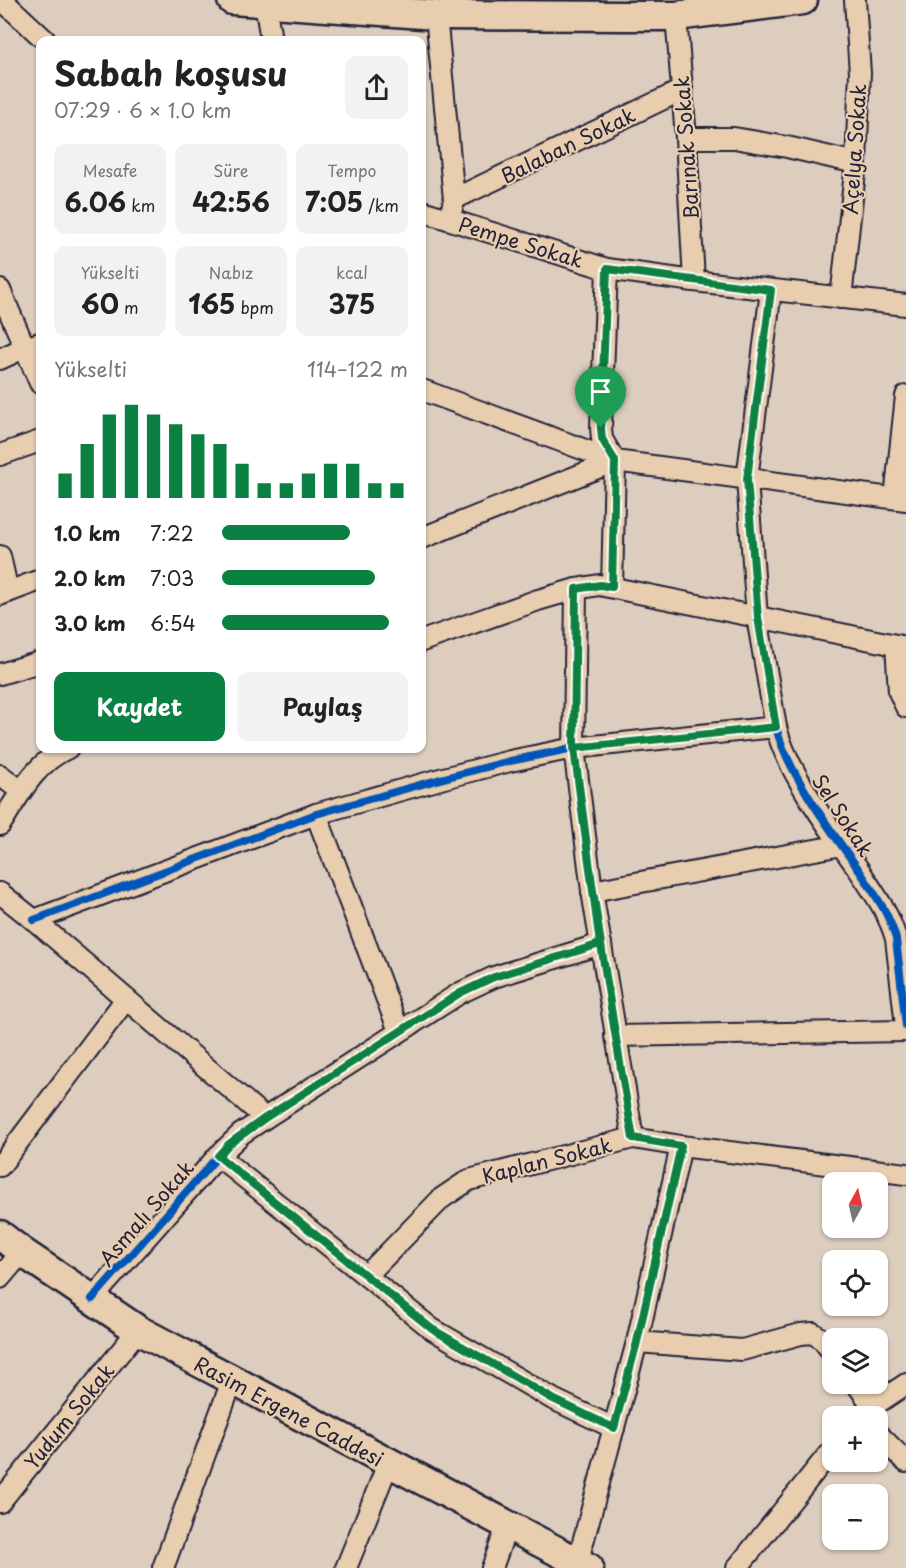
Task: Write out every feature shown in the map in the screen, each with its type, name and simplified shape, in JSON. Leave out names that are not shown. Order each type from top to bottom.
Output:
[{"type":"main road","points":[[232,0],[400,6],[436,15],[479,8],[623,8],[676,15],[731,5],[803,0]]},
{"type":"main road","name":"Rasim Ergene Caddesi","points":[[0,1235],[138,1330],[581,1566]]},
{"type":"street","points":[[2,0],[41,36]]},
{"type":"street","name":"Açelya Sokak","points":[[841,298],[856,163],[860,73],[855,0]]},
{"type":"street","points":[[248,1],[269,36]]},
{"type":"street","points":[[436,15],[454,199],[449,219]]},
{"type":"street","name":"Barınak Sokak","points":[[676,15],[694,281]]},
{"type":"street","name":"Balaban Sokak","points":[[454,199],[682,90]]},
{"type":"street","points":[[686,138],[734,138],[787,147],[856,163]]},
{"type":"street","name":"Pempe Sokak","points":[[426,212],[607,269],[906,305]]},
{"type":"street","points":[[607,269],[601,428],[602,439],[615,461],[612,587]]},
{"type":"street","points":[[0,290],[32,345],[36,364]]},
{"type":"street","name":"Sel Sokak","points":[[771,290],[747,479],[758,617],[776,727],[780,742],[800,780],[882,903],[896,939],[906,1026]]},
{"type":"street","points":[[0,359],[32,345]]},
{"type":"street","points":[[426,391],[615,461],[901,499],[906,396]]},
{"type":"street","points":[[0,454],[36,442]]},
{"type":"street","points":[[426,536],[615,461]]},
{"type":"street","points":[[0,556],[4,593],[36,581]]},
{"type":"street","points":[[426,640],[576,589],[600,585],[901,646],[899,692],[906,707]]},
{"type":"street","points":[[576,589],[574,748],[600,944],[633,1138]]},
{"type":"street","points":[[0,674],[36,664]]},
{"type":"street","points":[[34,920],[316,814],[444,777],[574,748],[776,727]]},
{"type":"street","points":[[0,825],[36,770],[59,753]]},
{"type":"street","points":[[0,775],[21,791]]},
{"type":"street","points":[[316,814],[399,1031]]},
{"type":"street","points":[[592,891],[842,845]]},
{"type":"street","points":[[0,893],[265,1118]]},
{"type":"street","name":"Asmalı Sokak","points":[[92,1299],[229,1144],[265,1118],[399,1031],[477,984],[600,944]]},
{"type":"street","points":[[0,1166],[126,999]]},
{"type":"street","points":[[615,1035],[906,1031]]},
{"type":"street","name":"Kaplan Sokak","points":[[367,1275],[455,1187],[469,1180],[633,1138],[906,1174]]},
{"type":"street","points":[[581,1566],[637,1342],[681,1146]]},
{"type":"street","points":[[218,1156],[367,1275],[400,1305],[456,1345],[553,1399],[614,1428]]},
{"type":"street","points":[[0,1278],[22,1252]]},
{"type":"street","name":"Yudum Sokak","points":[[0,1502],[138,1330]]},
{"type":"street","points":[[637,1342],[742,1350],[801,1334],[813,1333],[822,1339]]},
{"type":"street","points":[[162,1568],[232,1381]]},
{"type":"street","points":[[874,1406],[906,1384]]},
{"type":"street","points":[[888,1444],[906,1462]]},
{"type":"street","points":[[737,1568],[822,1462]]},
{"type":"street","points":[[346,1568],[388,1464]]},
{"type":"street","points":[[492,1568],[507,1526]]},
{"type":"cycle path","points":[[771,290],[747,479],[757,617],[776,727],[800,782],[870,887],[889,920],[896,939],[906,1026]]},
{"type":"cycle path","points":[[34,920],[316,814],[444,778],[574,748],[776,727]]},
{"type":"cycle path","points":[[92,1299],[218,1156],[241,1134],[460,993],[494,977],[601,944]]},
{"type":"route","points":[[601,428],[602,439],[615,461],[612,587],[600,585],[576,589],[574,748],[600,944],[494,977],[460,993],[241,1134],[218,1156],[432,1329],[456,1345],[553,1399],[614,1428],[637,1342],[681,1146],[633,1138],[600,944],[592,891],[574,748],[776,727],[758,617],[747,479],[771,290],[607,269],[601,428]]}]
